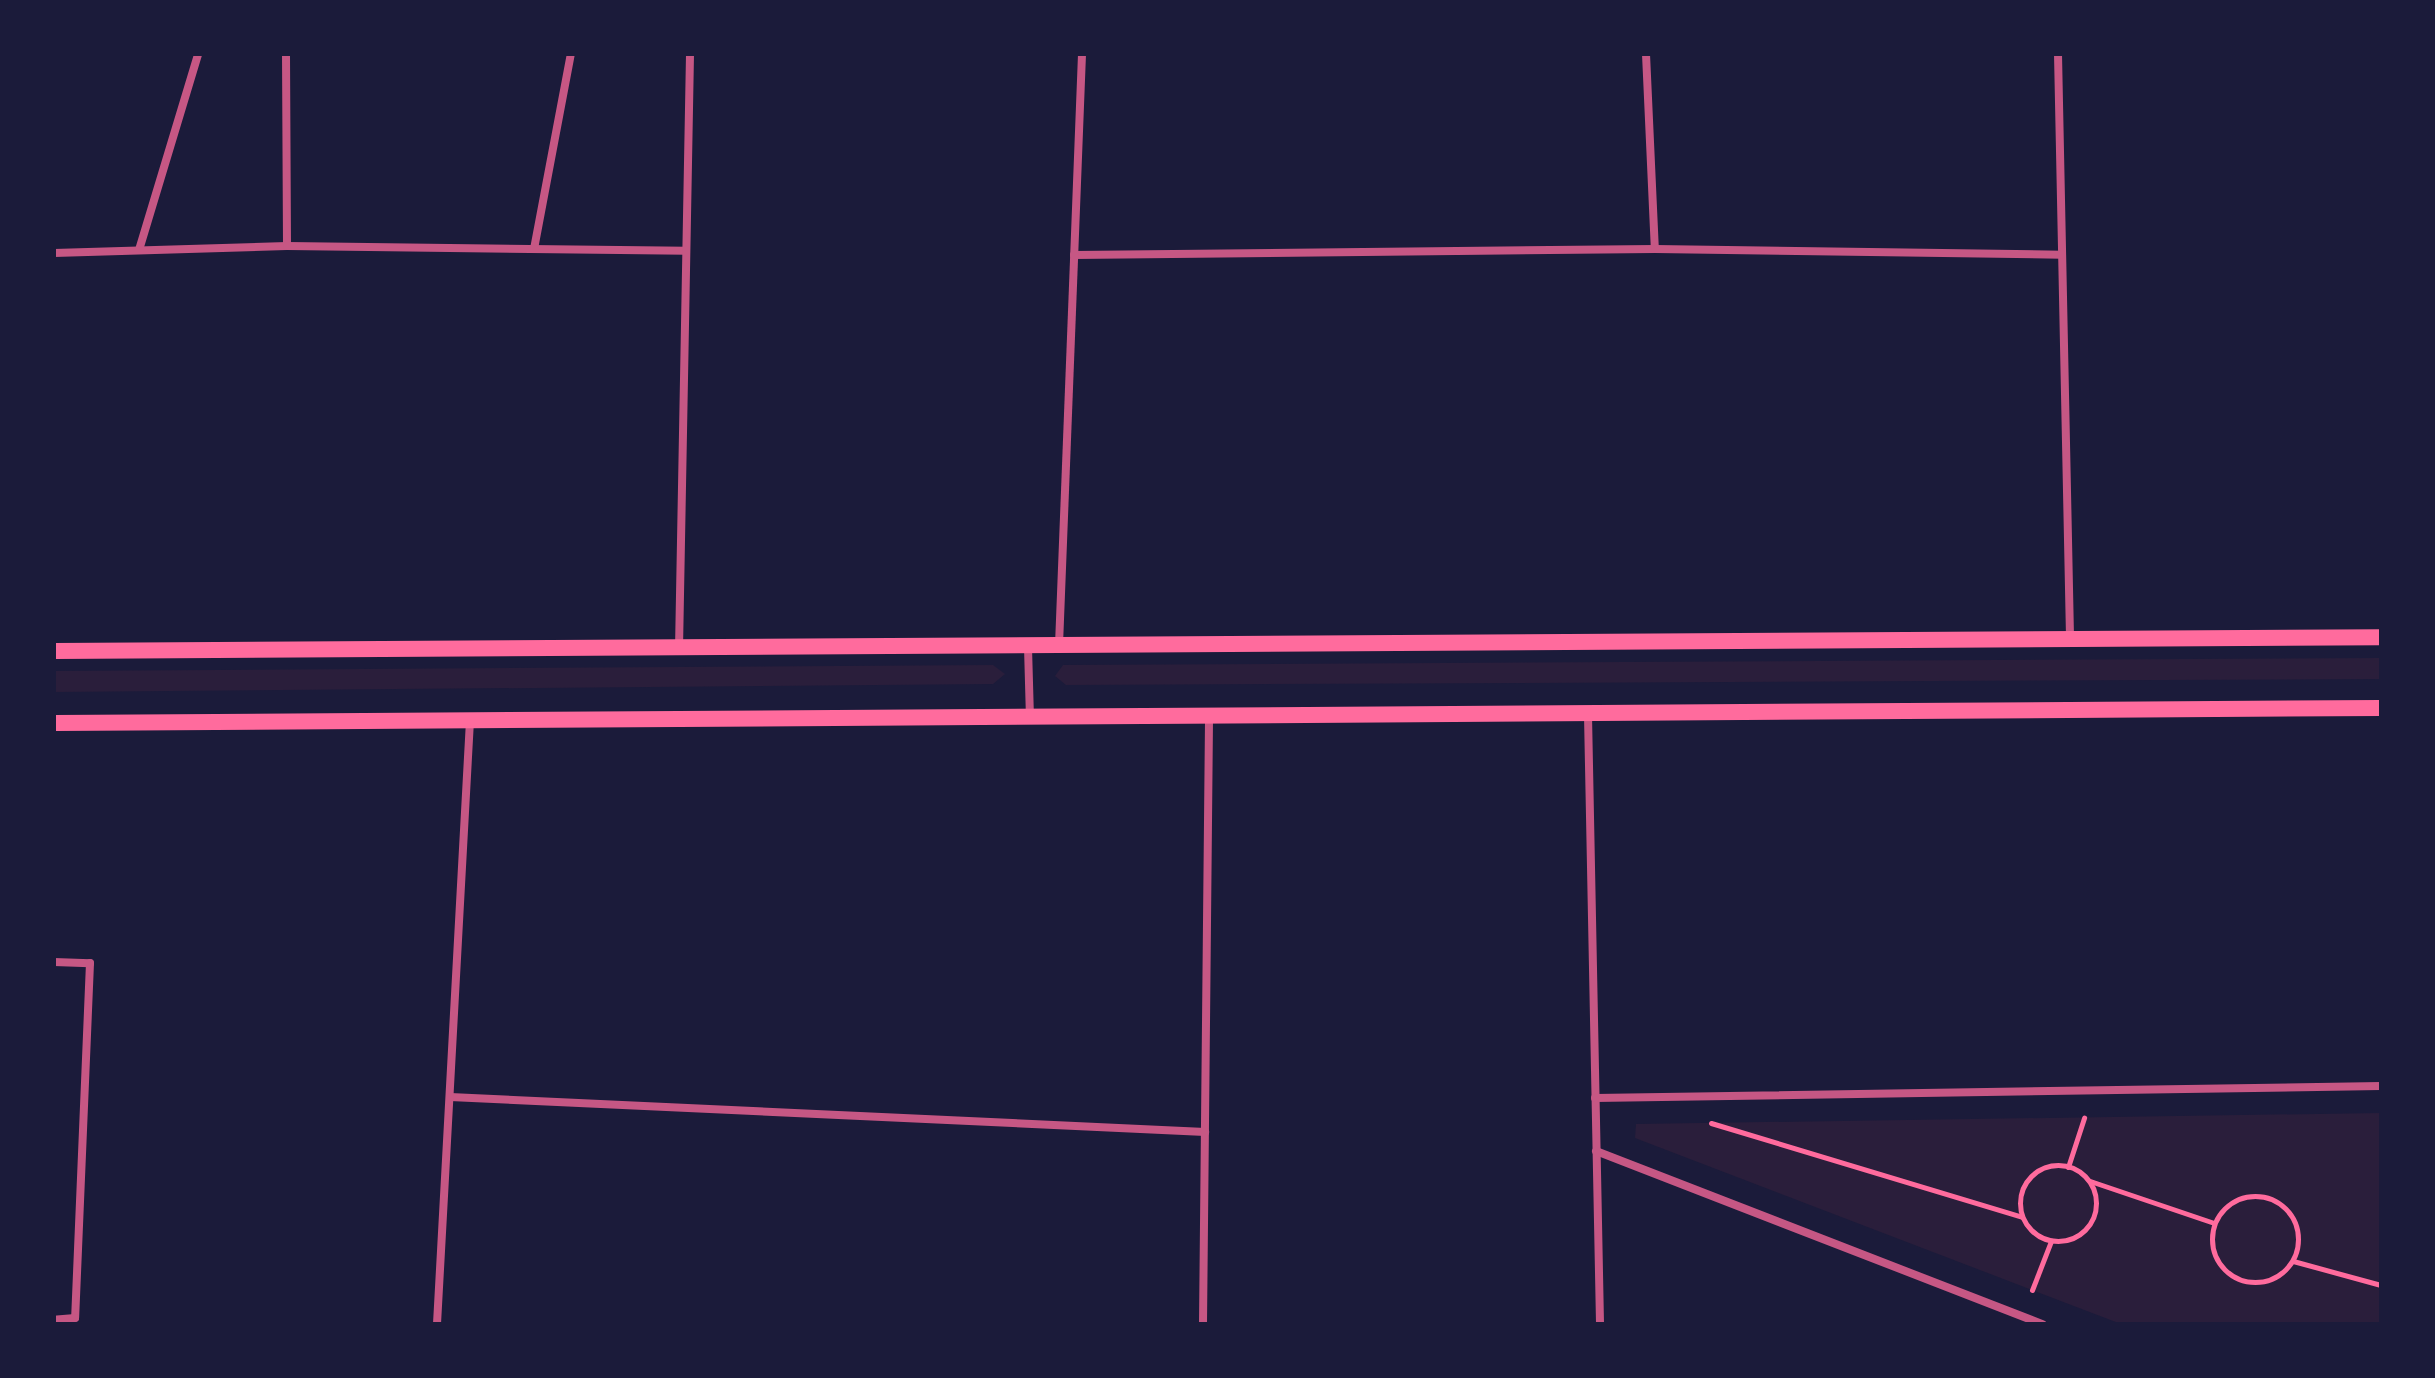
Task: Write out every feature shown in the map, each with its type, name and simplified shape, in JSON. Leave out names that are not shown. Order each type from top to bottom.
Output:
[{"type":"main road","points":[[54,651],[2381,637]]},
{"type":"main road","points":[[54,723],[2381,708]]},
{"type":"street","points":[[139,250],[198,54]]},
{"type":"street","points":[[286,54],[287,246]]},
{"type":"street","points":[[534,249],[571,54]]},
{"type":"street","points":[[679,649],[690,54]]},
{"type":"street","points":[[1059,647],[1082,54]]},
{"type":"street","points":[[1646,54],[1655,249]]},
{"type":"street","points":[[2058,54],[2070,639]]},
{"type":"street","points":[[54,253],[287,246],[686,251]]},
{"type":"street","points":[[1074,255],[1655,249],[2062,255]]},
{"type":"street","points":[[1028,647],[1030,718]]},
{"type":"street","points":[[1588,715],[1600,1324]]},
{"type":"street","points":[[1203,1324],[1209,717]]},
{"type":"street","points":[[437,1324],[470,721]]},
{"type":"street","points":[[54,962],[90,963],[75,1318],[54,1320]]},
{"type":"street","points":[[1595,1098],[2381,1086]]},
{"type":"street","points":[[450,1097],[1205,1132]]},
{"type":"street","points":[[1596,1151],[2043,1324]]},
{"type":"path","points":[[2068,1167],[2084,1118]]},
{"type":"path","points":[[1711,1123],[2022,1217],[2051,1241]]},
{"type":"path","points":[[2022,1217],[2025,1182],[2044,1167],[2068,1167],[2089,1181],[2214,1223]]},
{"type":"path","points":[[2051,1241],[2087,1229],[2096,1206],[2089,1181]]},
{"type":"path","points":[[2293,1261],[2295,1221],[2276,1200],[2247,1195],[2214,1223],[2213,1253],[2232,1276],[2259,1283],[2293,1261],[2381,1285]]},
{"type":"path","points":[[2032,1290],[2051,1241]]},
{"type":"shaded area","points":[[2381,658],[2381,679],[1066,685],[1055,676],[1063,665]]},
{"type":"shaded area","points":[[993,665],[1005,674],[993,684],[54,692],[54,671]]},
{"type":"shaded area","points":[[2381,1113],[2381,1324],[2121,1324],[1635,1138],[1636,1124]]}]
